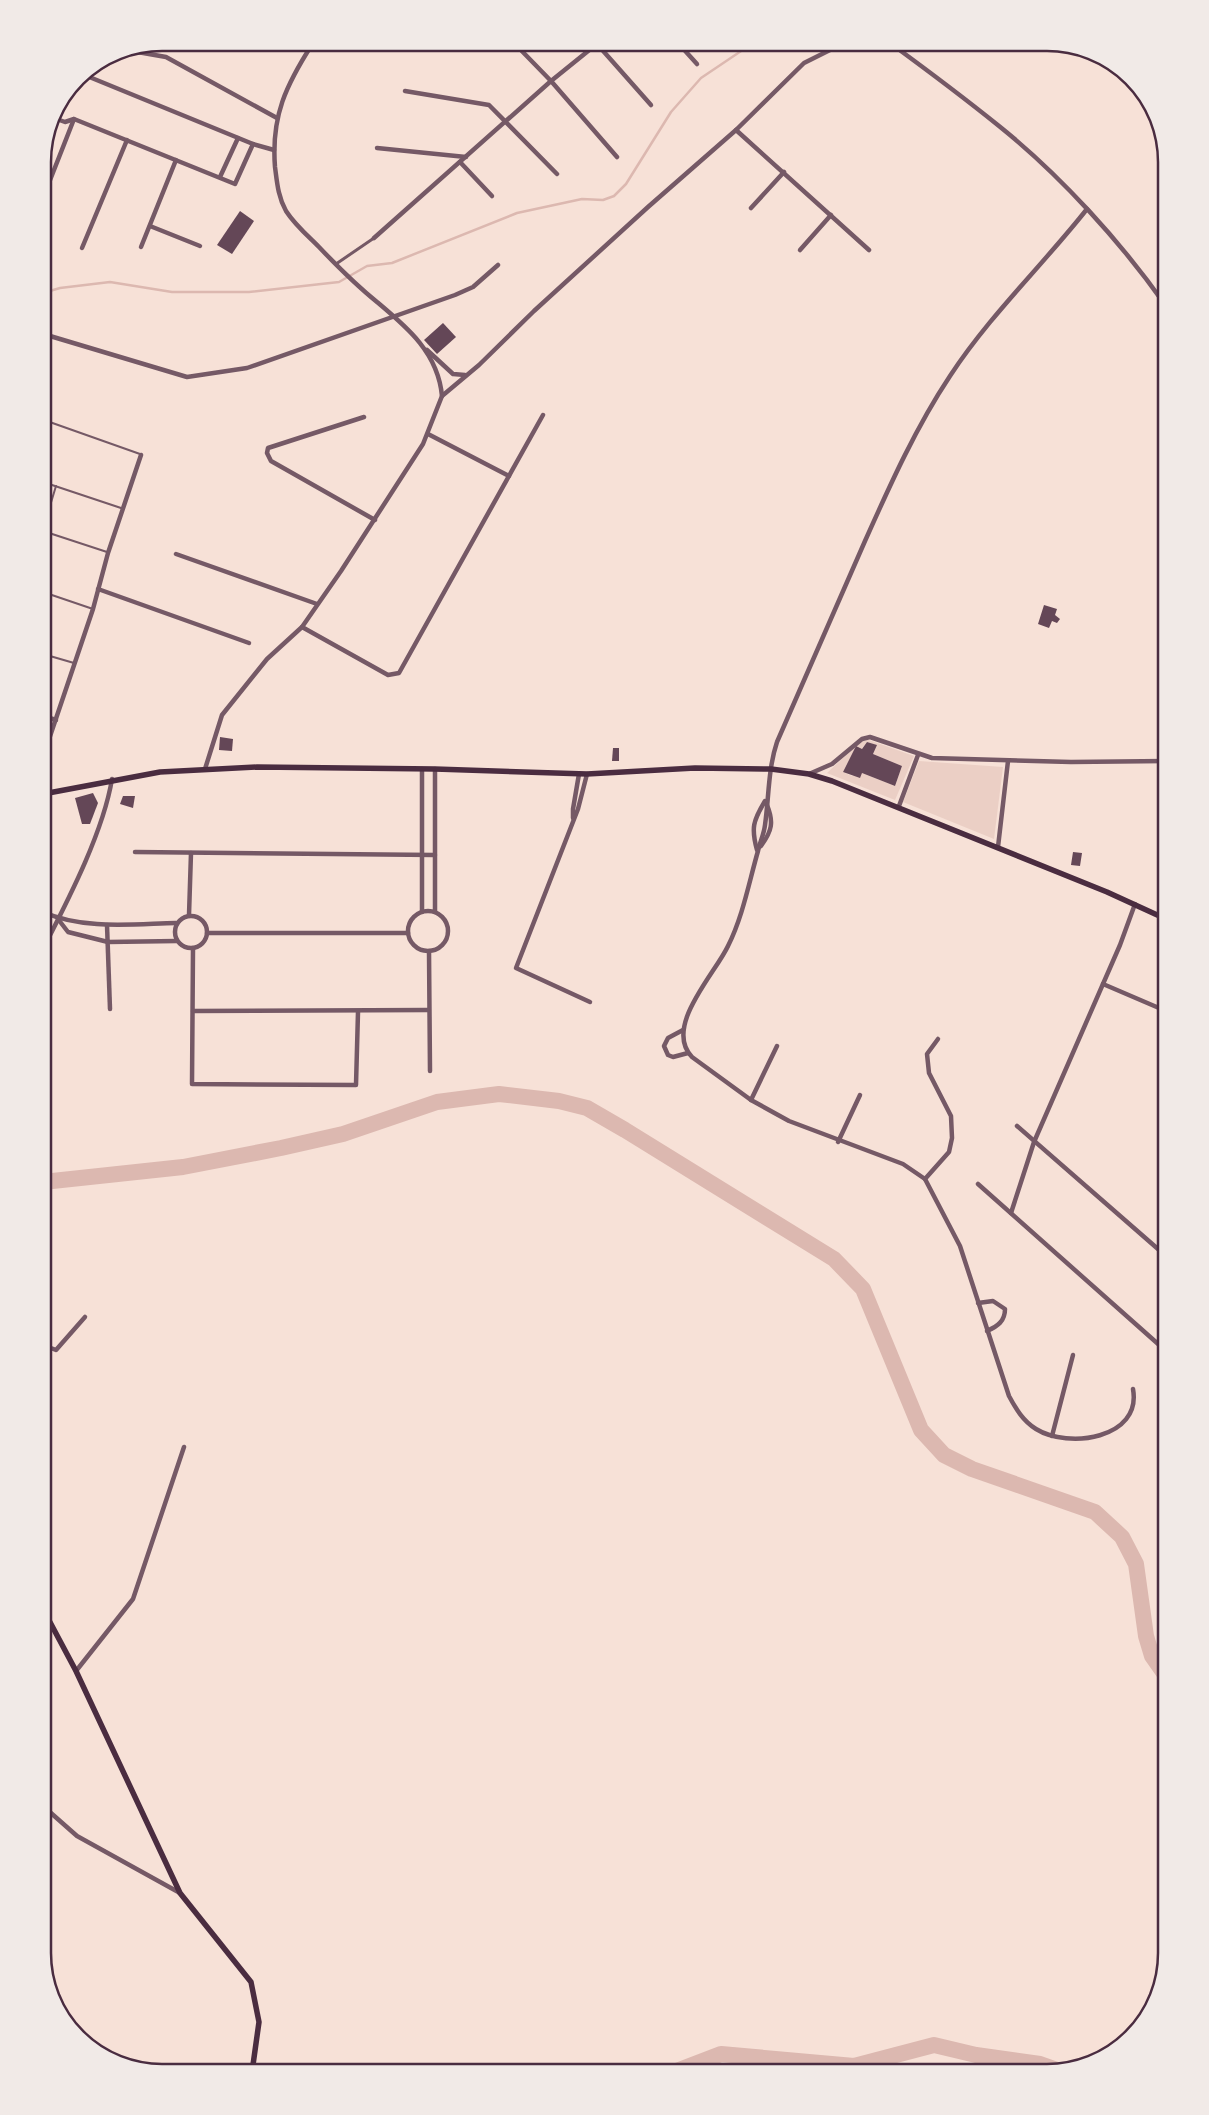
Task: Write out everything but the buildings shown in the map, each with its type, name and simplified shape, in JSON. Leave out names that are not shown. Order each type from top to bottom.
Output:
[{"type":"main road","points":[[51,792],[112,779],[205,769],[435,769],[579,774],[696,768],[771,769],[809,774],[899,806],[1135,904],[1158,916]]},
{"type":"main road","points":[[51,1625],[76,1671],[180,1893],[251,1982],[259,2022],[253,2064]]},
{"type":"street","points":[[308,51],[294,76],[277,118],[274,133],[277,184],[286,210],[352,282],[407,327],[424,347],[453,374],[467,375]]},
{"type":"street","points":[[524,51],[617,157]]},
{"type":"street","points":[[336,264],[374,238],[551,80],[587,51]]},
{"type":"street","points":[[604,51],[651,105]]},
{"type":"street","points":[[685,51],[697,64]]},
{"type":"street","points":[[442,396],[467,375],[586,263],[736,130],[804,63],[828,51]]},
{"type":"street","points":[[900,51],[1000,127],[1060,180],[1087,209],[1158,295]]},
{"type":"street","points":[[142,53],[166,57],[277,118]]},
{"type":"street","points":[[91,78],[253,144],[274,150]]},
{"type":"street","points":[[405,91],[489,105],[557,174]]},
{"type":"street","points":[[60,120],[65,122],[74,119],[235,184],[253,144]]},
{"type":"street","points":[[51,178],[74,119]]},
{"type":"street","points":[[736,130],[869,250]]},
{"type":"street","points":[[220,177],[238,138]]},
{"type":"street","points":[[82,248],[127,140]]},
{"type":"street","points":[[377,148],[466,157]]},
{"type":"street","points":[[141,247],[176,160]]},
{"type":"street","points":[[460,162],[492,196]]},
{"type":"street","points":[[751,208],[784,172]]},
{"type":"street","points":[[1087,209],[1054,250],[1015,290],[948,377],[888,489],[776,742],[766,801],[765,826],[738,922],[728,946],[697,994],[683,1030],[684,1044],[688,1053],[751,1100],[789,1121],[838,1142],[904,1164],[925,1178],[960,1246],[986,1331],[1016,1409],[1036,1429],[1052,1436],[1075,1440],[1110,1432],[1124,1422],[1132,1411],[1135,1400],[1133,1389]]},
{"type":"street","points":[[800,250],[831,215]]},
{"type":"street","points":[[150,226],[200,246]]},
{"type":"street","points":[[51,336],[187,378],[247,368],[394,317],[473,287],[498,265]]},
{"type":"street","points":[[205,769],[222,715],[268,660],[302,627],[375,520],[428,434],[442,396],[441,382],[434,364],[424,347]]},
{"type":"street","points":[[302,627],[388,675],[399,673],[543,415]]},
{"type":"street","points":[[364,417],[268,448],[267,453],[271,461],[375,520]]},
{"type":"street","points":[[428,434],[509,476]]},
{"type":"street","points":[[51,731],[93,609],[108,553],[141,455]]},
{"type":"street","points":[[176,554],[317,604]]},
{"type":"street","points":[[98,589],[249,643]]},
{"type":"street","points":[[51,718],[56,720]]},
{"type":"street","points":[[809,774],[832,764],[866,737],[932,758],[1008,761],[1158,761]]},
{"type":"street","points":[[899,806],[918,755]]},
{"type":"street","points":[[998,847],[1008,761]]},
{"type":"street","points":[[422,769],[422,912]]},
{"type":"street","points":[[435,769],[435,912]]},
{"type":"street","points":[[573,819],[572,809],[579,774]]},
{"type":"street","points":[[587,774],[578,810],[516,968],[590,1002]]},
{"type":"street","points":[[51,933],[100,826],[109,800],[112,779]]},
{"type":"street","points":[[758,851],[752,833],[754,824],[766,801]]},
{"type":"street","points":[[135,852],[435,855]]},
{"type":"street","points":[[189,915],[191,853]]},
{"type":"street","points":[[1011,1213],[1034,1142],[1103,984],[1135,904]]},
{"type":"street","points":[[422,912],[435,912],[444,920],[448,931],[444,943],[440,947],[429,951],[412,944],[408,933],[411,920],[422,912]]},
{"type":"street","points":[[51,916],[58,919],[107,925],[176,923],[189,915],[195,916],[204,922],[207,933],[203,943],[193,948],[184,947],[177,941],[174,932],[176,923]]},
{"type":"street","points":[[58,919],[68,932],[108,942],[177,941]]},
{"type":"street","points":[[107,925],[110,1009]]},
{"type":"street","points":[[207,933],[408,933]]},
{"type":"street","points":[[193,948],[192,1084],[356,1084],[358,1012]]},
{"type":"street","points":[[429,951],[430,1071]]},
{"type":"street","points":[[1103,984],[1158,1008]]},
{"type":"street","points":[[193,1011],[358,1012],[428,1010]]},
{"type":"street","points":[[683,1030],[668,1038],[664,1046],[666,1051],[673,1057],[688,1053]]},
{"type":"street","points":[[925,1178],[949,1152],[952,1138],[951,1116],[946,1102],[929,1073],[927,1054],[938,1039]]},
{"type":"street","points":[[751,1100],[777,1046]]},
{"type":"street","points":[[838,1142],[860,1095]]},
{"type":"street","points":[[1018,1126],[1158,1249]]},
{"type":"street","points":[[978,1184],[1158,1344]]},
{"type":"street","points":[[978,1303],[993,1301],[1005,1309],[1005,1317],[1000,1323],[986,1331]]},
{"type":"street","points":[[51,1348],[56,1350],[85,1317]]},
{"type":"street","points":[[1052,1436],[1073,1355]]},
{"type":"street","points":[[76,1671],[133,1599],[184,1447]]},
{"type":"street","points":[[51,1814],[77,1836],[180,1893]]},
{"type":"lane","points":[[51,423],[141,455]]},
{"type":"lane","points":[[51,484],[122,509]]},
{"type":"lane","points":[[51,503],[56,486]]},
{"type":"lane","points":[[51,533],[108,553]]},
{"type":"lane","points":[[51,595],[93,609]]},
{"type":"lane","points":[[51,656],[75,664]]},
{"type":"shaded area","points":[[866,739],[914,756],[895,800],[827,773],[859,743]],"holes":[[[867,742],[876,745],[873,754],[902,766],[895,786],[862,773],[852,776],[843,772]]]},
{"type":"shaded area","points":[[919,761],[1003,767],[994,839],[903,802]]},
{"type":"waterway","points":[[51,291],[110,282],[172,292],[249,292],[339,282],[367,266],[392,263],[517,213],[582,199],[603,200],[614,196],[626,184],[671,112],[701,78],[741,51]]},
{"type":"waterway","points":[[51,1181],[183,1167],[281,1148],[343,1134],[437,1102],[499,1094],[559,1101],[587,1108],[834,1259],[863,1289],[921,1430],[944,1455],[972,1469],[1095,1512],[1122,1537],[1136,1564],[1146,1636],[1152,1656],[1158,1665]]},
{"type":"waterway","points":[[862,2064],[934,2045],[976,2055],[1040,2064]]},
{"type":"waterway","points":[[695,2064],[721,2054],[832,2064]]}]
